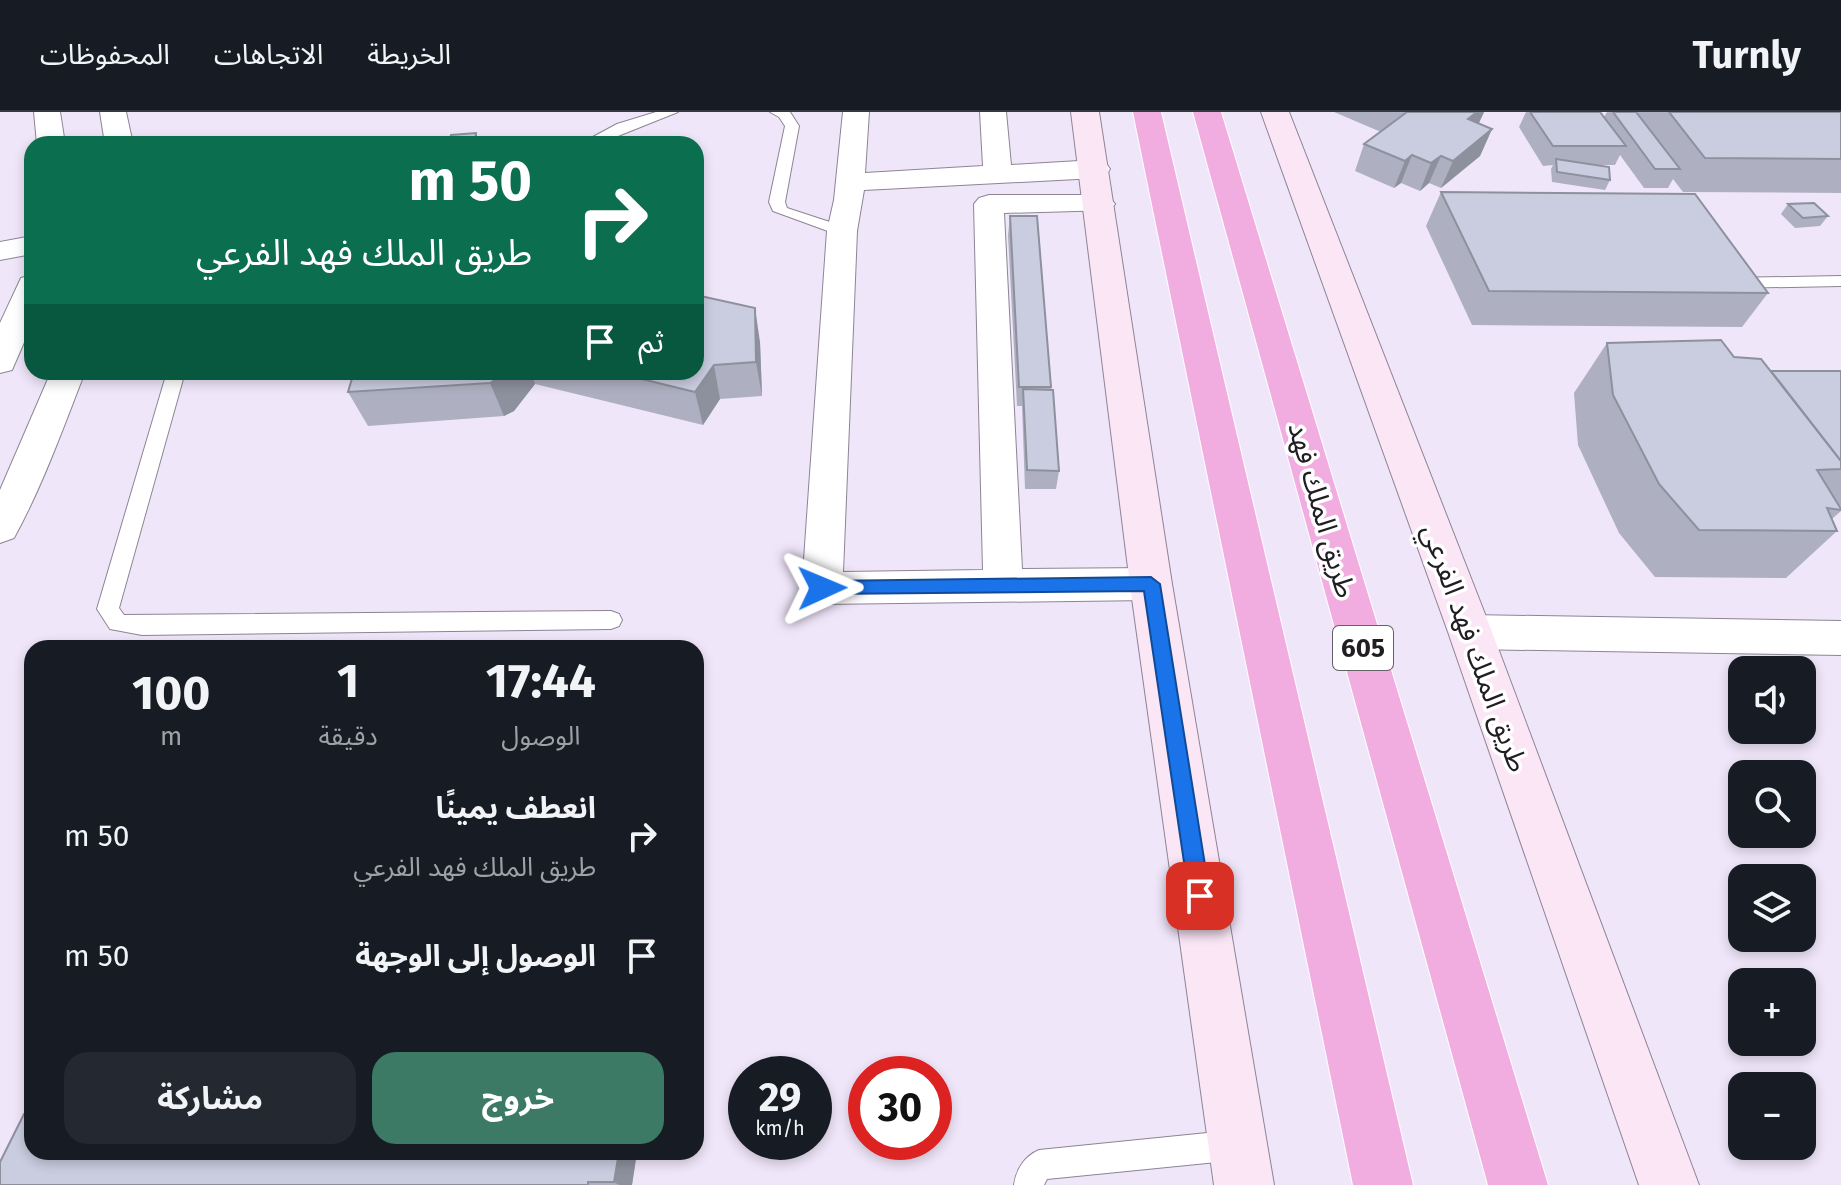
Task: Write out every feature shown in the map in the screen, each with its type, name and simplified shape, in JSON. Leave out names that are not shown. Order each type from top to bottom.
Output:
[{"type":"highway","points":[[1147,112],[1383,1185]]},
{"type":"highway","name":"طريق الملك فهد","points":[[1207,112],[1518,1185]]},
{"type":"main road","points":[[1085,112],[1098,186],[1151,584],[1241,1165]]},
{"type":"main road","name":"طريق الملك فهد الفرعي","points":[[1275,112],[1470,632],[1669,1185]]},
{"type":"street","points":[[47,112],[50,136]]},
{"type":"street","points":[[113,112],[118,136]]},
{"type":"street","points":[[856,112],[847,204],[822,588],[1151,584]]},
{"type":"street","points":[[993,112],[1003,585]]},
{"type":"street","points":[[847,204],[993,190],[1098,186]]},
{"type":"street","points":[[0,251],[24,246]]},
{"type":"street","points":[[0,293],[24,288]]},
{"type":"street","points":[[0,362],[24,306]]},
{"type":"street","points":[[0,528],[24,480],[65,380]]},
{"type":"street","points":[[1470,632],[1841,638]]},
{"type":"lane","points":[[603,136],[671,112]]},
{"type":"lane","points":[[777,112],[784,114],[792,126],[777,202],[781,211],[847,204]]},
{"type":"lane","points":[[1727,283],[1841,281]]},
{"type":"lane","points":[[174,380],[108,609],[118,623],[142,626],[611,620]]},
{"type":"lane","points":[[1029,1185],[1039,1165],[1241,1165]]},
{"type":"building","points":[[1407,112],[1477,112],[1468,119],[1492,129],[1453,161],[1441,156],[1431,163],[1412,155],[1405,161],[1364,144]]},
{"type":"building","points":[[1530,112],[1600,112],[1626,146],[1553,146]]},
{"type":"building","points":[[1613,112],[1636,112],[1680,169],[1655,169]]},
{"type":"building","points":[[1669,112],[1841,112],[1841,159],[1705,158]]},
{"type":"building","points":[[476,133],[476,136],[451,135]]},
{"type":"building","points":[[1556,159],[1609,167],[1610,180],[1557,172]]},
{"type":"building","points":[[1441,192],[1695,194],[1768,293],[1489,291]]},
{"type":"building","points":[[1814,203],[1828,216],[1803,218],[1788,204]]},
{"type":"building","points":[[1010,216],[1037,216],[1051,387],[1019,387]]},
{"type":"building","points":[[704,297],[755,308],[756,362],[714,365],[704,379]]},
{"type":"building","points":[[1721,340],[1734,357],[1761,359],[1841,461],[1841,469],[1817,470],[1841,509],[1827,508],[1837,531],[1699,530],[1659,484],[1613,395],[1607,343]]},
{"type":"building","points":[[1771,371],[1841,371],[1841,461]]},
{"type":"building","points":[[352,380],[495,380],[490,383],[348,392]]},
{"type":"building","points":[[646,380],[703,380],[695,392]]},
{"type":"building","points":[[1023,389],[1053,390],[1059,471],[1027,470]]},
{"type":"building","points":[[24,1114],[24,1160],[618,1160],[614,1182],[588,1182],[588,1185],[0,1185],[0,1162]]},
{"type":"route","points":[[822,588],[1151,584],[1200,896]]}]
